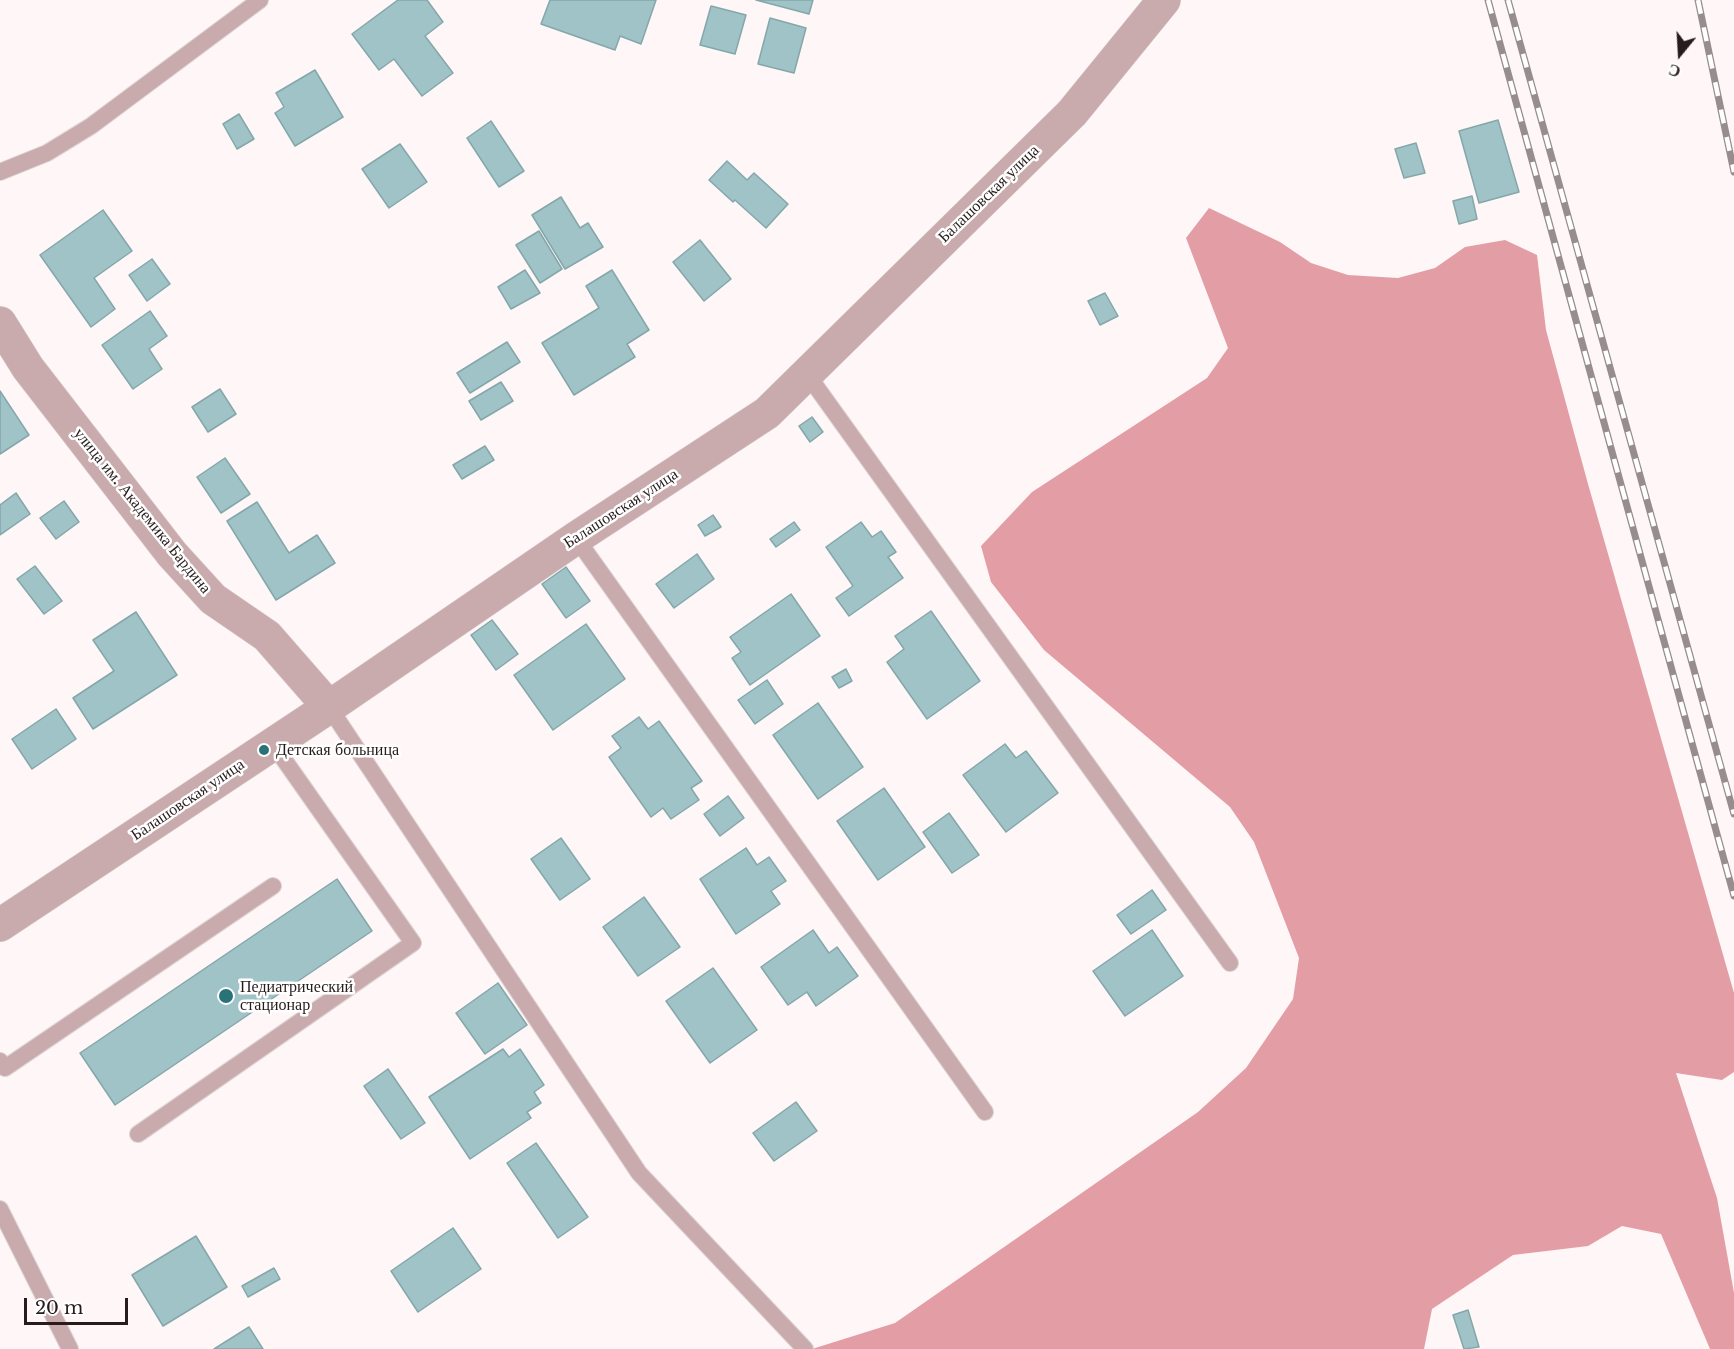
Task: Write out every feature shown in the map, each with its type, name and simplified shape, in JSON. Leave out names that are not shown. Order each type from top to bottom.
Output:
[{"type":"street","name":"Балашовская улица","points":[[0,925],[329,707],[576,538],[767,413],[1072,113],[1164,0]]},
{"type":"street","name":"улица им. Академика Бардина","points":[[0,323],[28,368],[172,554],[213,599],[267,636],[329,707]]},
{"type":"lane","points":[[0,172],[46,153],[91,126],[260,0]]},
{"type":"lane","points":[[807,374],[1230,963]]},
{"type":"lane","points":[[576,538],[985,1112]]},
{"type":"lane","points":[[329,707],[639,1173],[805,1349]]},
{"type":"lane","points":[[138,1134],[413,943],[273,744]]},
{"type":"lane","points":[[0,1061],[5,1068],[273,886]]},
{"type":"lane","points":[[0,1209],[70,1349]]},
{"type":"shaded area","points":[[1209,208],[1280,242],[1311,263],[1348,275],[1398,278],[1435,268],[1465,247],[1505,240],[1537,255],[1546,330],[1734,993],[1734,1072],[1722,1080],[1676,1073],[1717,1198],[1734,1293],[1734,1349],[1710,1349],[1661,1234],[1622,1226],[1588,1246],[1513,1255],[1432,1309],[1424,1349],[812,1349],[895,1323],[1198,1112],[1246,1068],[1293,999],[1299,958],[1254,842],[1230,807],[1044,650],[991,582],[981,546],[1032,492],[1207,378],[1228,348],[1186,238]]},
{"type":"building","points":[[398,0],[427,0],[443,22],[425,36],[453,73],[422,96],[394,59],[379,70],[352,34]]},
{"type":"building","points":[[550,0],[656,0],[641,44],[620,36],[615,50],[541,24]]},
{"type":"building","points":[[756,0],[813,0],[809,14]]},
{"type":"building","points":[[711,6],[746,15],[735,54],[700,45]]},
{"type":"building","points":[[770,18],[806,28],[794,73],[758,64]]},
{"type":"building","points":[[315,70],[343,117],[295,146],[275,113],[284,107],[276,93]]},
{"type":"building","points":[[239,114],[254,139],[237,149],[223,124]]},
{"type":"building","points":[[1498,120],[1519,192],[1479,203],[1459,131]]},
{"type":"building","points":[[491,121],[524,171],[499,187],[467,138]]},
{"type":"building","points":[[1416,143],[1425,173],[1404,178],[1395,149]]},
{"type":"building","points":[[400,144],[427,182],[389,208],[362,169]]},
{"type":"building","points":[[727,161],[747,180],[754,173],[788,204],[766,228],[709,180]]},
{"type":"building","points":[[1472,196],[1477,219],[1459,224],[1453,201]]},
{"type":"building","points":[[561,197],[580,228],[588,223],[603,247],[565,269],[532,215]]},
{"type":"building","points":[[103,210],[132,251],[94,278],[115,309],[91,327],[40,255]]},
{"type":"building","points":[[539,231],[562,269],[540,283],[516,245]]},
{"type":"building","points":[[700,240],[731,279],[704,301],[673,262]]},
{"type":"building","points":[[152,259],[170,284],[147,301],[129,275]]},
{"type":"building","points":[[525,270],[540,293],[511,309],[498,287]]},
{"type":"building","points":[[612,270],[649,330],[627,344],[635,357],[574,395],[542,343],[599,308],[586,286]]},
{"type":"building","points":[[1105,293],[1118,316],[1100,325],[1088,301]]},
{"type":"building","points":[[150,311],[167,336],[149,349],[162,369],[133,389],[102,345]]},
{"type":"building","points":[[507,342],[520,362],[470,393],[457,373]]},
{"type":"building","points":[[501,382],[513,401],[481,420],[469,401]]},
{"type":"building","points":[[220,389],[236,414],[208,432],[192,407]]},
{"type":"building","points":[[0,391],[29,435],[0,454]]},
{"type":"building","points":[[812,417],[823,432],[810,442],[799,426]]},
{"type":"building","points":[[485,446],[494,460],[462,479],[453,465]]},
{"type":"building","points":[[225,458],[250,494],[221,513],[197,477]]},
{"type":"building","points":[[16,493],[30,514],[0,535],[0,505]]},
{"type":"building","points":[[64,501],[79,522],[56,539],[40,518]]},
{"type":"building","points":[[257,502],[289,553],[317,535],[335,563],[276,600],[227,521]]},
{"type":"building","points":[[713,515],[721,527],[705,536],[698,525]]},
{"type":"building","points":[[794,522],[800,530],[776,547],[770,539]]},
{"type":"building","points":[[861,522],[872,537],[881,531],[896,552],[888,557],[903,578],[849,616],[836,598],[853,586],[826,547]]},
{"type":"building","points":[[697,554],[714,579],[674,608],[656,584]]},
{"type":"building","points":[[35,566],[62,601],[44,614],[17,579]]},
{"type":"building","points":[[566,567],[590,601],[566,618],[542,584]]},
{"type":"building","points":[[791,594],[820,636],[750,685],[732,658],[741,652],[730,637]]},
{"type":"building","points":[[931,611],[980,681],[927,719],[887,662],[904,649],[895,636]]},
{"type":"building","points":[[136,612],[177,675],[93,729],[73,698],[114,671],[93,640]]},
{"type":"building","points":[[492,620],[518,654],[496,670],[471,635]]},
{"type":"building","points":[[586,624],[625,679],[553,730],[514,675]]},
{"type":"building","points":[[846,669],[852,681],[839,688],[832,677]]},
{"type":"building","points":[[767,680],[783,704],[755,724],[738,700]]},
{"type":"building","points":[[818,703],[863,767],[818,799],[773,735]]},
{"type":"building","points":[[56,709],[76,739],[32,769],[12,739]]},
{"type":"building","points":[[639,717],[648,729],[659,721],[702,781],[691,788],[699,800],[671,819],[663,808],[651,817],[609,757],[621,748],[612,736]]},
{"type":"building","points":[[1005,744],[1016,758],[1026,751],[1058,793],[1006,832],[963,775]]},
{"type":"building","points":[[884,788],[925,847],[878,880],[837,821]]},
{"type":"building","points":[[728,796],[744,818],[720,836],[704,814]]},
{"type":"building","points":[[949,813],[979,855],[952,873],[923,832]]},
{"type":"building","points":[[561,838],[590,879],[560,900],[531,859]]},
{"type":"building","points":[[746,848],[757,865],[769,857],[786,881],[771,891],[780,904],[736,934],[700,879]]},
{"type":"building","points":[[337,879],[372,931],[115,1105],[80,1053]]},
{"type":"building","points":[[1152,890],[1166,910],[1131,934],[1117,915]]},
{"type":"building","points":[[644,897],[680,947],[638,976],[603,927]]},
{"type":"building","points":[[813,930],[829,953],[837,947],[858,976],[816,1006],[807,992],[788,1005],[761,967]]},
{"type":"building","points":[[1152,930],[1183,976],[1125,1016],[1093,971]]},
{"type":"building","points":[[713,968],[757,1030],[710,1063],[666,1001]]},
{"type":"building","points":[[498,983],[527,1025],[485,1054],[456,1013]]},
{"type":"building","points":[[503,1049],[509,1057],[520,1049],[544,1085],[534,1092],[541,1103],[527,1112],[531,1118],[470,1159],[429,1097]]},
{"type":"building","points":[[388,1069],[425,1123],[401,1139],[364,1086]]},
{"type":"building","points":[[796,1102],[817,1131],[774,1161],[753,1133]]},
{"type":"building","points":[[536,1143],[588,1217],[558,1238],[507,1163]]},
{"type":"building","points":[[453,1228],[481,1269],[418,1312],[391,1271]]},
{"type":"building","points":[[196,1236],[227,1287],[163,1326],[132,1275]]},
{"type":"building","points":[[274,1268],[280,1279],[248,1297],[242,1286]]},
{"type":"building","points":[[1468,1310],[1479,1347],[1464,1349],[1453,1315]]},
{"type":"building","points":[[249,1327],[263,1349],[214,1349]]},
{"type":"railway","points":[[1488,0],[1734,896]]},
{"type":"railway","points":[[1508,0],[1734,814]]},
{"type":"railway","points":[[1698,0],[1734,172]]},
{"type":"place","name":"Детская больница","points":[[264,750]]},
{"type":"place","name":"Педиатрический стационар","points":[[226,996]]}]
